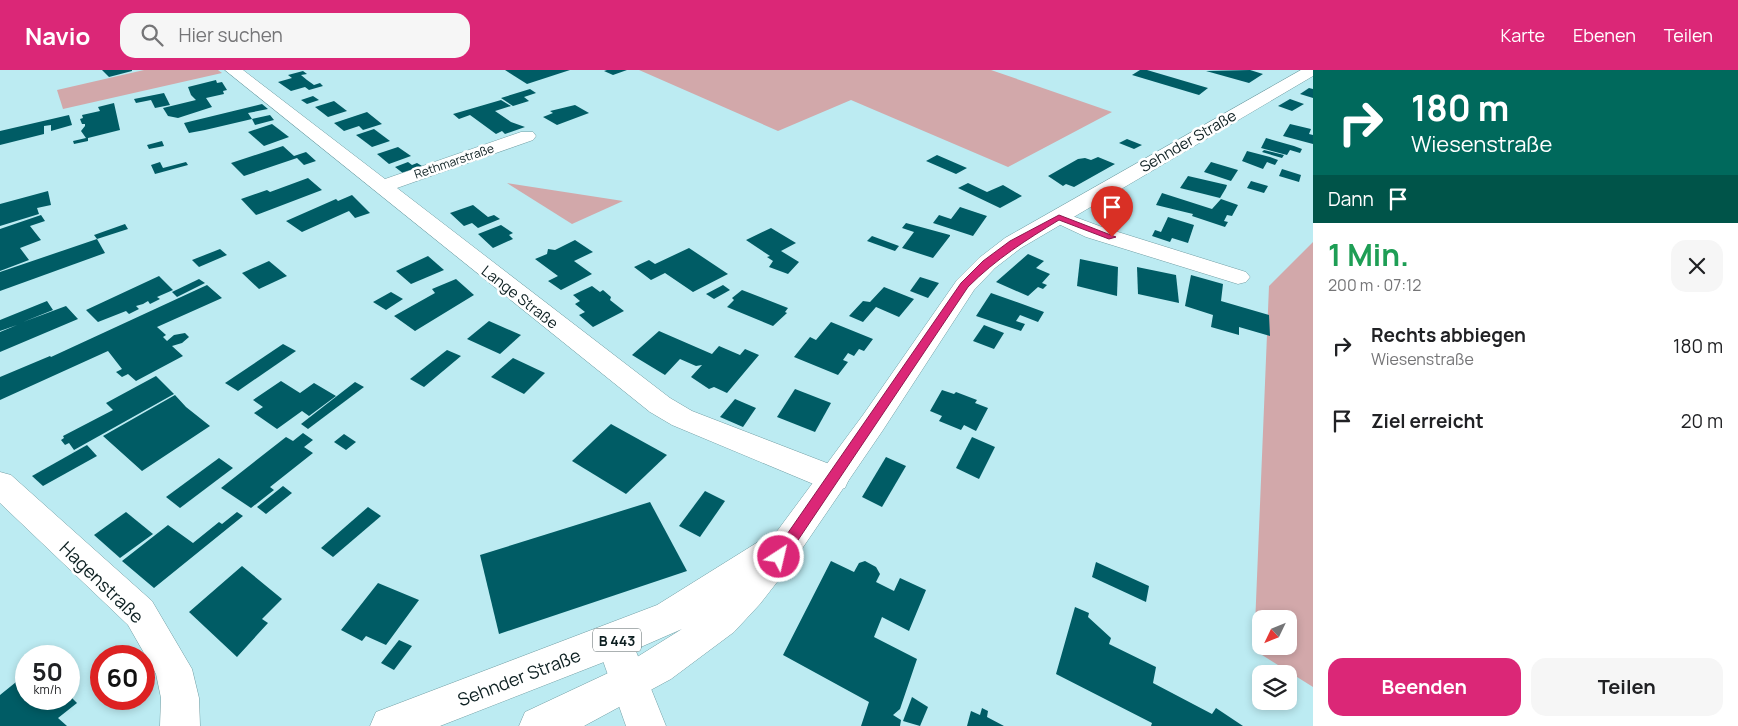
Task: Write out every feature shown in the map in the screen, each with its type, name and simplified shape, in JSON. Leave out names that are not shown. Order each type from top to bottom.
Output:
[{"type":"street","name":"Lange Straße","points":[[232,70],[660,405],[825,492]]},
{"type":"street","name":"Sehnder Straße","points":[[539,726],[630,683],[684,648],[720,621],[779,557],[965,285],[987,263],[1013,243],[1312,70]]},
{"type":"street","name":"Rethmarstraße","points":[[380,187],[527,136]]},
{"type":"street","points":[[1059,217],[1094,232],[1238,277]]},
{"type":"street","name":"Hagenstraße","points":[[0,484],[140,613],[172,669],[180,698],[180,726]]},
{"type":"street","name":"Sehnder Straße","points":[[390,726],[614,641],[670,617],[750,566],[794,531],[825,492]]},
{"type":"street","points":[[614,641],[646,726]]},
{"type":"shaded area","points":[[144,70],[218,70],[222,73],[63,109],[57,90]]},
{"type":"shaded area","points":[[639,70],[991,70],[1112,112],[1008,167],[851,100],[778,131]]},
{"type":"shaded area","points":[[507,183],[623,201],[572,224]]},
{"type":"shaded area","points":[[1313,242],[1313,687],[1297,677],[1297,665],[1278,665],[1262,655],[1298,655],[1298,610],[1256,610],[1269,286]]},
{"type":"building","points":[[102,70],[132,70],[132,71],[109,77]]},
{"type":"building","points":[[505,70],[570,70],[527,84]]},
{"type":"building","points":[[627,70],[613,75],[604,71]]},
{"type":"building","points":[[1140,70],[1147,70],[1208,88],[1199,95],[1132,75]]},
{"type":"building","points":[[1250,70],[1263,74],[1249,83],[1206,71]]},
{"type":"building","points":[[303,71],[307,74],[301,75],[307,80],[314,85],[320,83],[323,86],[309,90],[305,87],[291,91],[278,82],[292,78],[288,75]]},
{"type":"building","points":[[216,80],[217,83],[222,82],[227,90],[223,91],[224,94],[206,98],[212,107],[178,118],[168,116],[163,108],[196,100],[191,95],[188,87]]},
{"type":"building","points":[[1309,88],[1313,89],[1313,98],[1300,94]]},
{"type":"building","points":[[530,89],[536,93],[524,97],[529,101],[513,106],[501,98]]},
{"type":"building","points":[[164,93],[170,105],[155,108],[151,100],[136,103],[134,99]]},
{"type":"building","points":[[313,96],[319,100],[307,104],[301,100]]},
{"type":"building","points":[[1290,99],[1304,104],[1292,111],[1278,106]]},
{"type":"building","points":[[501,100],[511,106],[495,111],[511,122],[525,127],[505,134],[502,131],[496,134],[470,115],[459,119],[453,114]]},
{"type":"building","points":[[334,101],[347,111],[328,117],[315,107]]},
{"type":"building","points":[[114,103],[120,130],[88,138],[88,141],[74,144],[73,141],[86,138],[81,131],[85,126],[80,119],[83,118],[82,115],[100,111],[98,107]]},
{"type":"building","points":[[262,104],[268,109],[248,113],[252,119],[189,133],[184,123]]},
{"type":"building","points":[[575,105],[589,113],[557,125],[543,117],[553,113],[550,111]]},
{"type":"building","points":[[367,112],[382,124],[363,130],[359,126],[344,131],[334,123]]},
{"type":"building","points":[[69,115],[72,125],[51,131],[51,125],[44,126],[44,134],[0,145],[0,131]]},
{"type":"building","points":[[270,115],[274,120],[255,125],[252,119]]},
{"type":"building","points":[[272,124],[289,137],[264,146],[248,132]]},
{"type":"building","points":[[1290,124],[1311,129],[1309,134],[1313,135],[1313,144],[1283,136]]},
{"type":"building","points":[[374,129],[390,141],[372,147],[356,135]]},
{"type":"building","points":[[1266,138],[1302,149],[1300,153],[1290,150],[1287,155],[1261,148]]},
{"type":"building","points":[[1127,139],[1142,145],[1134,149],[1119,143]]},
{"type":"building","points":[[162,141],[164,146],[149,149],[147,145]]},
{"type":"building","points":[[283,146],[294,156],[306,152],[316,161],[304,165],[297,158],[244,176],[231,163]]},
{"type":"building","points":[[398,147],[411,156],[389,164],[377,154]]},
{"type":"building","points":[[1264,150],[1284,155],[1282,158],[1262,152]]},
{"type":"building","points":[[1247,151],[1278,160],[1275,165],[1267,162],[1263,169],[1242,161]]},
{"type":"building","points":[[937,155],[967,168],[956,174],[926,161]]},
{"type":"building","points":[[1098,157],[1115,164],[1074,187],[1066,184],[1063,186],[1048,176],[1078,159],[1085,158],[1091,160]]},
{"type":"building","points":[[160,162],[163,168],[186,162],[188,165],[155,174],[151,165]]},
{"type":"building","points":[[408,162],[412,165],[417,163],[422,166],[404,174],[395,167]]},
{"type":"building","points":[[1211,162],[1238,170],[1231,181],[1204,172]]},
{"type":"building","points":[[1282,169],[1301,175],[1299,182],[1279,176]]},
{"type":"building","points":[[1188,176],[1227,185],[1220,198],[1180,188]]},
{"type":"building","points":[[308,178],[322,190],[256,215],[241,199],[267,190],[270,192]]},
{"type":"building","points":[[1251,181],[1268,186],[1264,193],[1247,188]]},
{"type":"building","points":[[968,183],[987,192],[1003,185],[1022,196],[1000,208],[958,188]]},
{"type":"building","points":[[48,191],[51,205],[37,208],[39,214],[0,226],[0,204]]},
{"type":"building","points":[[1162,193],[1212,209],[1221,199],[1238,205],[1232,216],[1227,215],[1224,221],[1228,222],[1225,227],[1192,216],[1193,214],[1156,205]]},
{"type":"building","points":[[352,195],[370,213],[355,218],[349,211],[302,232],[286,221],[336,199],[338,201]]},
{"type":"building","points":[[473,205],[488,217],[494,215],[500,219],[478,228],[472,223],[464,226],[450,213]]},
{"type":"building","points":[[960,207],[987,216],[973,236],[933,223],[939,215],[951,219]]},
{"type":"building","points":[[41,215],[45,221],[30,226],[41,240],[20,248],[29,260],[0,271],[0,229]]},
{"type":"building","points":[[1168,217],[1194,225],[1188,243],[1172,238],[1170,242],[1152,236],[1155,230],[1161,232]]},
{"type":"building","points":[[906,223],[950,236],[933,258],[902,248],[914,232],[902,228]]},
{"type":"building","points":[[125,224],[128,229],[97,239],[94,235]]},
{"type":"building","points":[[501,225],[513,233],[509,235],[513,239],[493,248],[478,234]]},
{"type":"building","points":[[771,228],[796,243],[781,251],[799,262],[788,274],[769,267],[773,261],[767,257],[770,256],[746,240]]},
{"type":"building","points":[[872,236],[899,246],[895,251],[867,241]]},
{"type":"building","points":[[97,239],[105,253],[0,291],[0,272]]},
{"type":"building","points":[[575,240],[593,252],[574,261],[592,274],[561,290],[548,281],[558,276],[535,259],[547,254],[548,249],[555,250]]},
{"type":"building","points":[[689,248],[728,274],[693,292],[665,273],[651,280],[634,267],[649,260],[655,264]]},
{"type":"building","points":[[220,249],[227,255],[199,267],[192,260]]},
{"type":"building","points":[[1028,254],[1044,261],[1036,268],[1050,274],[1042,283],[1047,285],[1043,289],[1038,287],[1028,296],[996,282]]},
{"type":"building","points":[[428,256],[444,270],[411,284],[396,271]]},
{"type":"building","points":[[1080,259],[1118,267],[1117,296],[1077,286]]},
{"type":"building","points":[[269,261],[287,276],[259,289],[242,273]]},
{"type":"building","points":[[1137,267],[1176,275],[1179,303],[1138,294]]},
{"type":"building","points":[[1191,275],[1223,284],[1221,301],[1269,315],[1270,336],[1239,327],[1239,335],[1211,327],[1213,315],[1185,306]]},
{"type":"building","points":[[159,276],[173,290],[157,297],[160,299],[150,304],[148,301],[136,306],[139,309],[129,314],[126,311],[98,322],[86,310]]},
{"type":"building","points":[[920,277],[939,283],[928,298],[910,291]]},
{"type":"building","points":[[199,279],[205,283],[177,297],[172,292]]},
{"type":"building","points":[[456,279],[474,295],[415,331],[394,316],[435,293],[432,289]]},
{"type":"building","points":[[207,285],[222,298],[157,327],[166,335],[163,337],[167,341],[174,335],[185,333],[189,337],[182,343],[172,346],[183,356],[136,381],[128,374],[122,377],[116,372],[122,369],[108,351],[0,400],[0,377],[51,357]]},
{"type":"building","points":[[723,285],[730,290],[714,299],[706,294]]},
{"type":"building","points":[[592,286],[600,292],[603,290],[611,297],[610,300],[624,311],[593,327],[579,315],[585,312],[575,304],[580,301],[573,295]]},
{"type":"building","points":[[884,287],[914,299],[899,317],[876,307],[863,322],[849,316],[863,301],[870,302]]},
{"type":"building","points":[[742,290],[788,308],[785,312],[787,313],[773,326],[727,307],[734,300],[732,298]]},
{"type":"building","points":[[391,292],[403,299],[386,310],[373,302]]},
{"type":"building","points":[[991,293],[1044,312],[1038,322],[1020,315],[1016,321],[1025,324],[1021,331],[976,316]]},
{"type":"building","points":[[47,301],[53,310],[23,322],[66,306],[78,319],[0,352],[0,332],[17,325],[0,331],[0,320]]},
{"type":"building","points":[[489,321],[521,335],[500,354],[467,339]]},
{"type":"building","points":[[831,322],[873,339],[864,351],[859,349],[854,356],[848,353],[843,360],[848,362],[838,375],[794,357],[810,337],[816,340]]},
{"type":"building","points":[[984,325],[1004,333],[994,349],[973,341]]},
{"type":"building","points":[[659,331],[712,354],[719,346],[740,355],[745,349],[759,355],[727,393],[714,387],[709,389],[691,377],[702,365],[696,366],[680,359],[665,375],[632,355]]},
{"type":"building","points":[[283,344],[296,351],[238,391],[225,383]]},
{"type":"building","points":[[447,350],[461,356],[424,387],[410,379]]},
{"type":"building","points":[[513,358],[545,373],[524,394],[491,377]]},
{"type":"building","points":[[156,376],[174,394],[74,450],[69,443],[65,445],[61,440],[64,438],[63,436],[113,410],[106,403]]},
{"type":"building","points":[[281,381],[300,393],[314,383],[336,396],[309,416],[302,411],[277,429],[254,413],[263,407],[253,400]]},
{"type":"building","points":[[355,382],[364,387],[308,429],[301,424]]},
{"type":"building","points":[[795,389],[831,403],[815,432],[777,417]]},
{"type":"building","points":[[942,390],[954,394],[956,392],[977,400],[975,403],[988,408],[976,431],[964,425],[961,430],[939,421],[942,416],[930,411]]},
{"type":"building","points":[[175,395],[186,407],[210,426],[142,471],[103,436]]},
{"type":"building","points":[[735,399],[756,408],[743,427],[720,417]]},
{"type":"building","points":[[611,424],[667,455],[626,494],[572,461]]},
{"type":"building","points":[[303,433],[313,440],[304,447],[313,453],[270,487],[274,490],[251,508],[221,488],[286,437],[293,441]]},
{"type":"building","points":[[344,434],[356,442],[346,450],[334,442]]},
{"type":"building","points":[[972,437],[995,447],[979,479],[956,468]]},
{"type":"building","points":[[87,445],[97,456],[43,486],[32,476]]},
{"type":"building","points":[[886,457],[906,466],[882,507],[862,497]]},
{"type":"building","points":[[219,458],[233,468],[180,508],[166,497]]},
{"type":"building","points":[[283,486],[292,493],[266,514],[257,507]]},
{"type":"building","points":[[705,491],[725,501],[700,537],[679,526]]},
{"type":"building","points":[[650,502],[687,571],[499,634],[480,555]]},
{"type":"building","points":[[368,507],[381,516],[333,557],[321,548]]},
{"type":"building","points":[[126,512],[153,534],[120,558],[94,535]]},
{"type":"building","points":[[237,512],[243,516],[154,588],[122,561],[168,525],[193,543],[219,522],[222,524]]},
{"type":"building","points":[[831,561],[854,572],[859,563],[865,561],[876,567],[880,574],[876,582],[894,591],[900,578],[926,590],[909,631],[882,617],[874,637],[917,659],[900,709],[893,715],[901,720],[900,726],[861,726],[869,702],[783,655]]},
{"type":"building","points":[[1096,562],[1149,586],[1146,602],[1092,577]]},
{"type":"building","points":[[242,566],[282,599],[262,619],[268,623],[237,657],[189,612]]},
{"type":"building","points":[[378,583],[419,600],[386,645],[366,636],[362,641],[341,630]]},
{"type":"building","points":[[1075,607],[1089,613],[1088,617],[1111,638],[1109,644],[1156,667],[1153,683],[1212,714],[1216,708],[1243,726],[1151,726],[1152,723],[1056,674]]},
{"type":"building","points":[[399,640],[412,646],[394,670],[381,663]]},
{"type":"building","points":[[15,683],[15,710],[68,710],[58,718],[67,726],[0,726],[0,695]]},
{"type":"building","points":[[912,697],[928,707],[920,726],[903,721]]},
{"type":"building","points":[[982,708],[988,711],[987,717],[1004,726],[967,726],[971,711],[980,715]]},
{"type":"route","points":[[779,557],[965,285],[987,263],[1013,243],[1059,217],[1094,232],[1112,237]]}]
